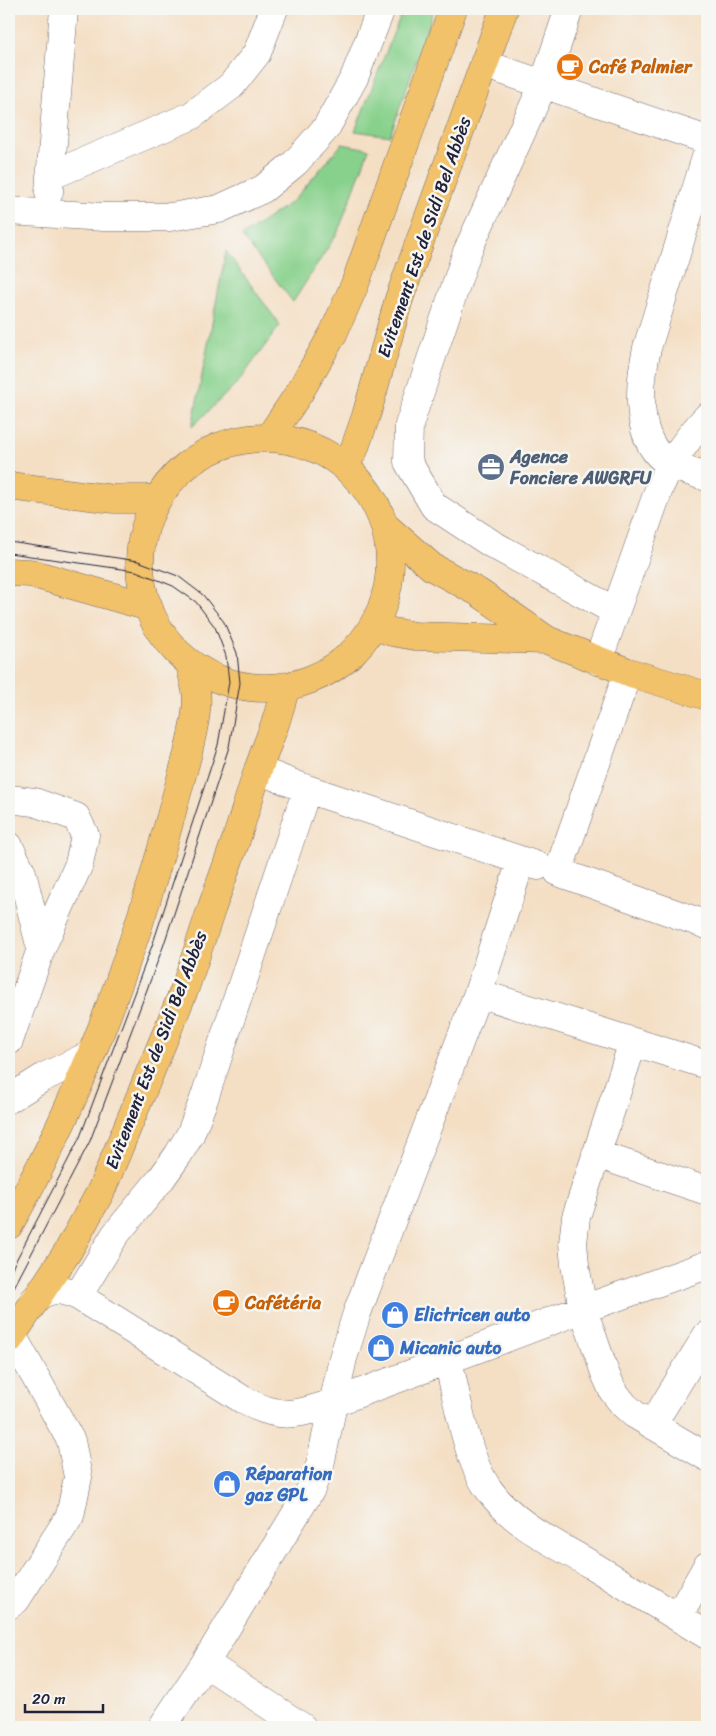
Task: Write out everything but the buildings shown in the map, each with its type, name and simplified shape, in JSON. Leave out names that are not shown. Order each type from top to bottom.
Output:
[{"type":"main road","points":[[269,438],[299,393],[333,334],[355,284],[453,9]]},
{"type":"main road","name":"Evitement Est de Sidi Bel Abbès","points":[[344,466],[354,450],[366,416],[400,299],[504,9]]},
{"type":"main road","points":[[269,438],[296,442],[321,451],[344,466],[369,493],[385,526],[390,552],[390,577],[385,602],[374,626],[362,644],[328,672],[308,681],[286,687],[217,679],[190,664],[166,642],[149,607],[138,560],[144,527],[156,499],[186,466],[225,444],[269,438]]},
{"type":"main road","points":[[9,486],[114,499],[156,499]]},
{"type":"main road","points":[[385,526],[432,566],[478,592],[547,640],[628,672],[707,696]]},
{"type":"main road","points":[[9,572],[30,573],[149,607]]},
{"type":"main road","points":[[374,626],[392,632],[415,636],[547,640]]},
{"type":"main road","points":[[9,1225],[57,1134],[90,1055],[142,917],[181,780],[194,726],[196,691],[190,664]]},
{"type":"main road","name":"Evitement Est de Sidi Bel Abbès","points":[[10,1337],[68,1251],[101,1191],[185,988],[286,687]]},
{"type":"street","points":[[47,213],[64,9]]},
{"type":"street","points":[[50,176],[192,116],[231,86],[257,53],[274,9]]},
{"type":"street","points":[[9,211],[104,217],[170,217],[219,209],[263,189],[295,163],[326,128],[354,78],[381,9]]},
{"type":"street","points":[[569,9],[544,83],[467,252],[409,425],[408,462],[434,506],[492,544],[615,611]]},
{"type":"street","points":[[484,64],[707,140]]},
{"type":"street","points":[[707,154],[647,348],[643,367],[641,402],[646,433],[654,448],[670,464],[707,477]]},
{"type":"street","points":[[598,660],[660,486],[670,464],[682,445],[707,417]]},
{"type":"street","points":[[558,872],[628,672]]},
{"type":"street","points":[[258,770],[307,789],[558,872],[707,925]]},
{"type":"street","points":[[78,1296],[115,1235],[161,1179],[178,1156],[190,1135],[204,1099],[307,789]]},
{"type":"street","points":[[9,799],[34,802],[76,817],[85,835],[79,864],[41,949],[9,1041]]},
{"type":"street","points":[[9,846],[22,873],[41,949]]},
{"type":"street","points":[[162,1727],[205,1663],[311,1489],[320,1465],[343,1358],[357,1313],[478,992],[521,861]]},
{"type":"street","points":[[478,992],[707,1065]]},
{"type":"street","points":[[633,1042],[576,1217],[573,1243],[575,1265],[583,1309],[613,1391],[634,1414],[707,1457]]},
{"type":"street","points":[[9,1098],[90,1055]]},
{"type":"street","points":[[596,1154],[707,1192]]},
{"type":"street","points":[[35,1299],[43,1293],[61,1290],[78,1296],[257,1407],[282,1414],[304,1412],[333,1403],[583,1309],[707,1265]]},
{"type":"street","points":[[652,1425],[707,1335]]},
{"type":"street","points":[[9,1605],[16,1600],[70,1516],[78,1477],[71,1441],[10,1337]]},
{"type":"street","points":[[448,1360],[472,1452],[486,1486],[506,1510],[534,1531],[707,1635]]},
{"type":"street","points":[[678,1617],[707,1566]]},
{"type":"street","points":[[205,1663],[302,1727]]},
{"type":"green space","points":[[403,9],[434,9],[390,136],[355,131]]},
{"type":"green space","points":[[342,144],[369,149],[338,232],[293,302],[242,236],[293,201]]},
{"type":"green space","points":[[226,251],[280,325],[240,380],[192,427]]},
{"type":"tram line","points":[[9,542],[138,561],[178,576],[203,595],[224,622],[237,653],[240,683],[229,747],[163,947],[90,1141],[9,1297]]},
{"type":"tram line","points":[[9,553],[136,571],[173,586],[196,602],[215,627],[226,656],[229,682],[218,745],[153,943],[80,1137],[9,1274]]},
{"type":"place","name":"Café Palmier","points":[[570,67]]},
{"type":"place","name":"Agence Fonciere AWGRFU","points":[[491,467]]},
{"type":"place","name":"Cafétéria","points":[[226,1303]]},
{"type":"place","name":"Elictricen auto","points":[[395,1315]]},
{"type":"place","name":"Micanic auto","points":[[381,1348]]},
{"type":"place","name":"Réparation gaz GPL","points":[[227,1484]]}]
